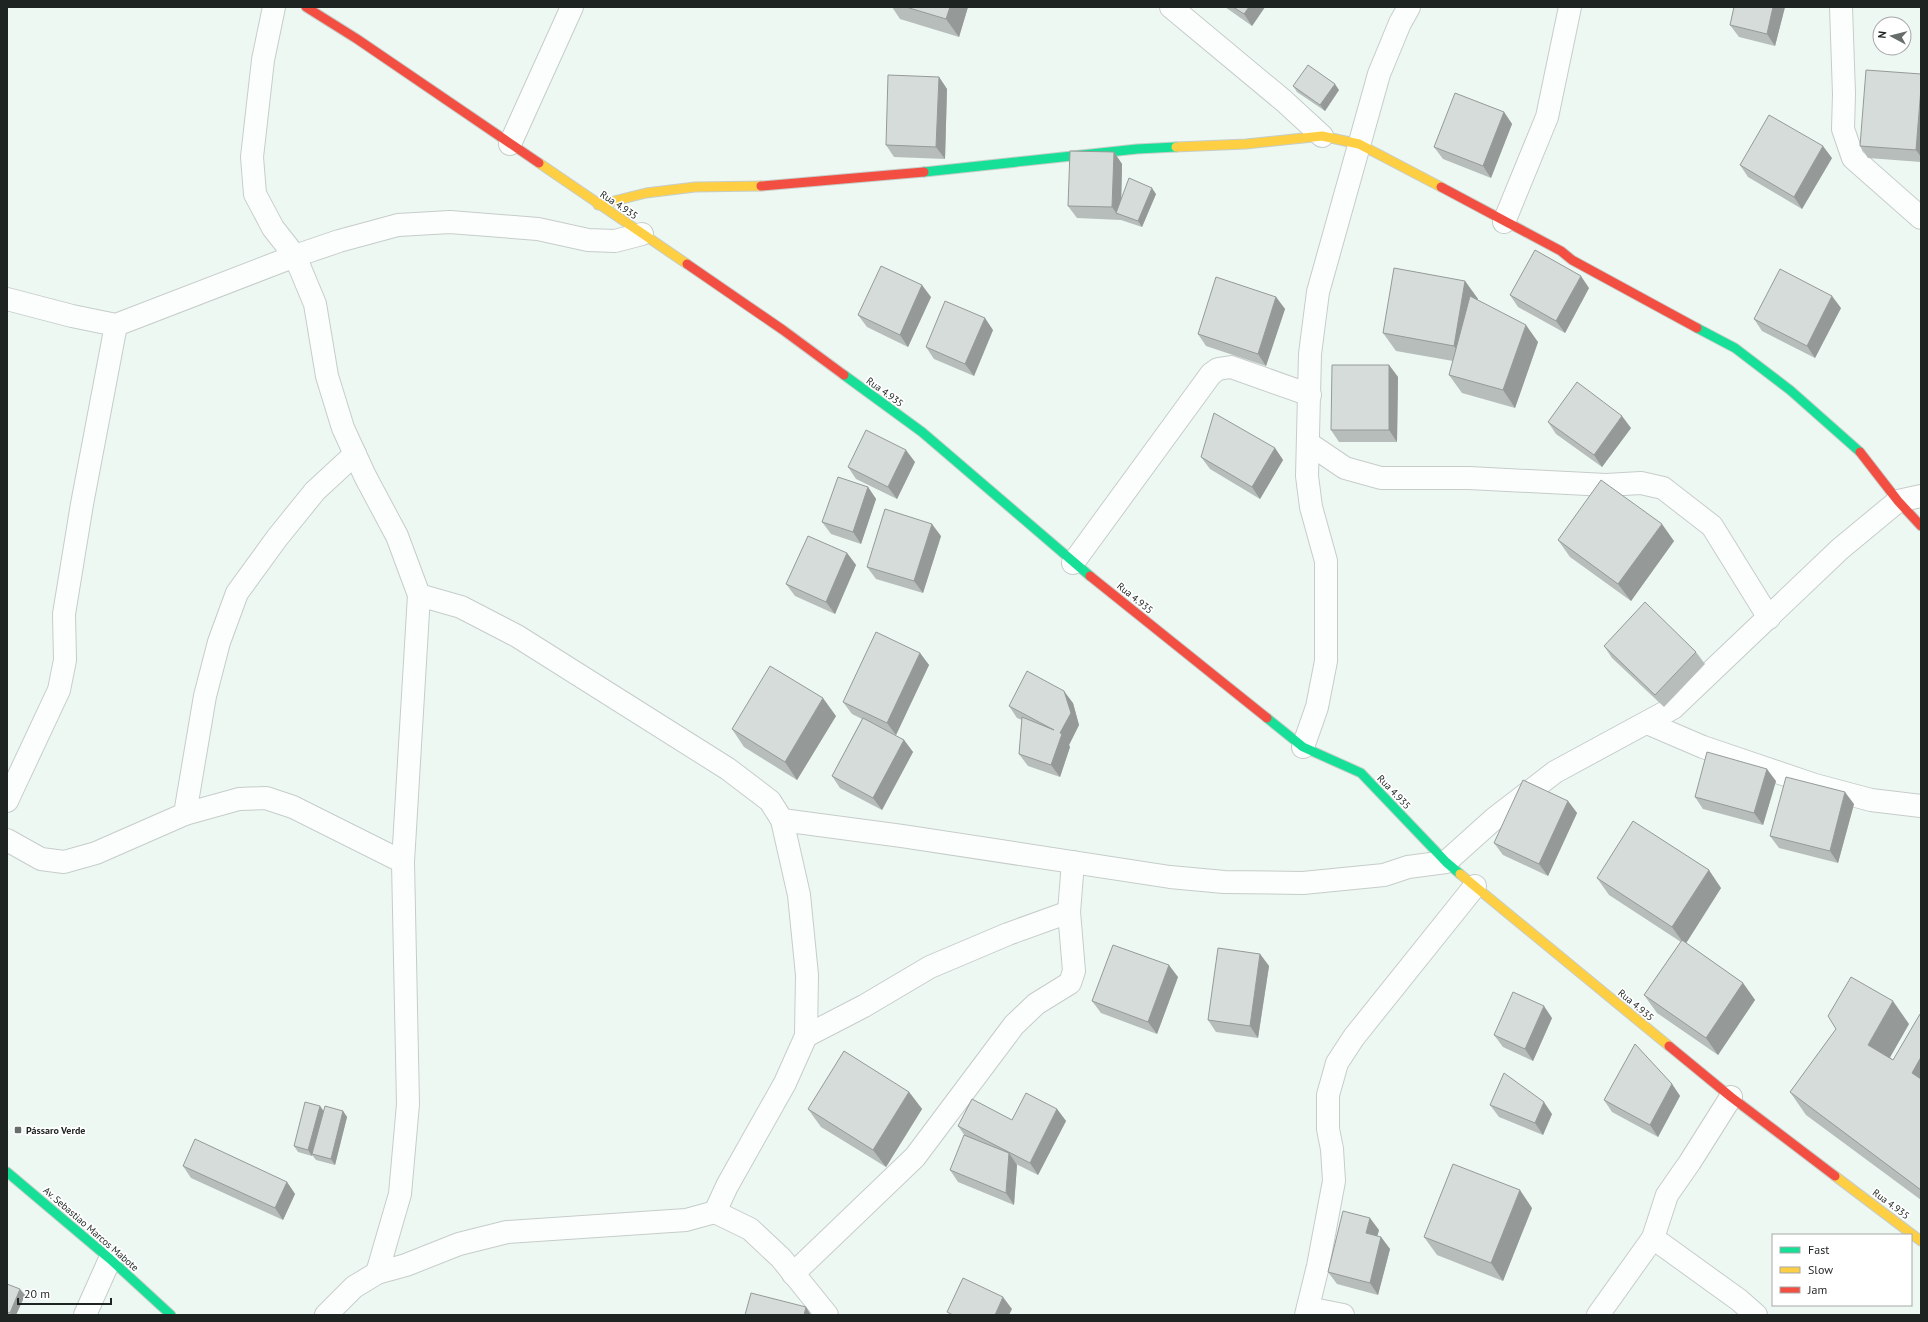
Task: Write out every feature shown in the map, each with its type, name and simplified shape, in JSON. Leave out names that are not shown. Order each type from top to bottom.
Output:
[{"type":"street","points":[[274,7],[263,60],[252,164],[255,194],[273,228],[295,256],[315,304],[327,376],[343,428],[365,476],[397,536],[419,595],[403,862],[408,1104],[400,1194],[377,1273]]},
{"type":"street","name":"Rua 4.935","points":[[306,7],[357,39],[783,330],[922,432],[1073,563],[1303,747],[1361,773],[1446,862],[1730,1097],[1912,1234]]},
{"type":"street","points":[[510,144],[572,7]]},
{"type":"street","points":[[1171,7],[1284,101],[1322,136]]},
{"type":"street","points":[[1303,747],[1317,707],[1326,661],[1326,562],[1311,507],[1307,476],[1310,354],[1318,292],[1379,74],[1400,22],[1409,7]]},
{"type":"street","points":[[1504,222],[1547,117],[1570,7]]},
{"type":"street","points":[[1841,7],[1844,94],[1843,129],[1853,158],[1921,218]]},
{"type":"street","points":[[598,205],[646,193],[695,186],[778,185],[889,176],[1137,149],[1246,144],[1322,136],[1359,144],[1735,348],[1790,390],[1861,452],[1898,501],[1921,526]]},
{"type":"street","points":[[7,299],[72,316],[116,325],[295,256],[339,241],[406,225],[450,222],[503,226],[538,229],[595,240],[615,241],[642,234]]},
{"type":"street","points":[[7,801],[59,690],[65,660],[64,614],[82,504],[116,325]]},
{"type":"street","points":[[1073,563],[1211,374],[1218,369],[1231,368],[1310,395]]},
{"type":"street","points":[[1308,443],[1345,468],[1380,478],[1469,478],[1606,486],[1641,483],[1663,488],[1712,526],[1769,618]]},
{"type":"street","points":[[185,814],[205,696],[219,642],[237,593],[277,538],[315,491],[355,454]]},
{"type":"street","points":[[782,820],[902,836],[1170,877],[1216,882],[1303,883],[1384,875],[1408,867],[1446,862],[1495,818],[1555,772],[1673,708],[1840,550],[1898,501],[1921,496]]},
{"type":"street","points":[[419,595],[461,607],[517,636],[728,769],[770,801],[782,820],[799,896],[807,975],[806,1036],[784,1083],[727,1186],[715,1212]]},
{"type":"street","points":[[1647,723],[1703,747],[1815,785],[1871,800],[1921,806]]},
{"type":"street","points":[[7,840],[41,859],[64,862],[96,853],[185,814],[239,799],[266,798],[293,806],[403,862]]},
{"type":"street","points":[[793,1274],[915,1157],[1014,1025],[1036,1004],[1070,983],[1074,971],[1069,912],[1072,862]]},
{"type":"street","points":[[1343,1315],[1307,1311],[1318,1266],[1334,1181],[1332,1148],[1328,1129],[1328,1095],[1337,1064],[1354,1037],[1475,886]]},
{"type":"street","points":[[806,1036],[864,1006],[930,967],[1008,934],[1069,912]]},
{"type":"street","points":[[1598,1315],[1653,1238],[1667,1195],[1690,1162],[1730,1097]]},
{"type":"street","name":"Av. Sebastiao Marcos Mabote","points":[[10,1174],[110,1259],[171,1315]]},
{"type":"street","points":[[326,1315],[354,1287],[377,1273],[406,1265],[459,1244],[507,1232],[686,1220],[715,1212],[750,1229],[781,1258],[827,1315]]},
{"type":"street","name":"Rua 4.935","points":[[1912,1234],[1921,1241]]},
{"type":"street","points":[[1653,1238],[1739,1300],[1756,1315]]},
{"type":"street","points":[[85,1315],[110,1259]]},
{"type":"building","points":[[906,7],[950,7],[946,19]]},
{"type":"building","points":[[1233,7],[1249,7],[1244,14]]},
{"type":"building","points":[[1734,7],[1773,7],[1767,34],[1730,25]]},
{"type":"building","points":[[1308,65],[1335,84],[1320,105],[1293,86]]},
{"type":"building","points":[[1866,70],[1921,74],[1916,150],[1860,146]]},
{"type":"building","points":[[888,75],[939,77],[936,147],[886,145]]},
{"type":"building","points":[[1455,93],[1504,112],[1483,166],[1434,147]]},
{"type":"building","points":[[1769,115],[1823,146],[1794,197],[1740,165]]},
{"type":"building","points":[[1070,151],[1114,152],[1112,207],[1068,206]]},
{"type":"building","points":[[1129,178],[1152,188],[1138,221],[1116,213]]},
{"type":"building","points":[[1535,250],[1581,276],[1556,321],[1510,295]]},
{"type":"building","points":[[881,266],[922,285],[900,335],[858,315]]},
{"type":"building","points":[[1394,268],[1465,281],[1454,346],[1383,333]]},
{"type":"building","points":[[1780,269],[1832,296],[1807,346],[1754,319]]},
{"type":"building","points":[[1216,277],[1276,297],[1258,354],[1198,334]]},
{"type":"building","points":[[1470,296],[1526,325],[1503,390],[1449,375]]},
{"type":"building","points":[[945,301],[985,318],[965,364],[926,347]]},
{"type":"building","points":[[1332,365],[1389,365],[1389,430],[1331,430]]},
{"type":"building","points":[[1577,382],[1622,416],[1594,455],[1548,422]]},
{"type":"building","points":[[1214,413],[1275,448],[1252,487],[1201,457]]},
{"type":"building","points":[[866,430],[906,450],[888,487],[848,467]]},
{"type":"building","points":[[838,477],[868,487],[853,532],[822,522]]},
{"type":"building","points":[[1601,480],[1662,524],[1618,584],[1558,540]]},
{"type":"building","points":[[885,509],[932,524],[914,581],[867,567]]},
{"type":"building","points":[[808,536],[847,553],[826,602],[786,584]]},
{"type":"building","points":[[1645,602],[1696,652],[1655,695],[1604,646]]},
{"type":"building","points":[[876,632],[920,653],[887,723],[843,702]]},
{"type":"building","points":[[770,666],[823,698],[785,762],[732,729]]},
{"type":"building","points":[[1027,671],[1064,691],[1071,713],[1060,733],[1062,734],[1051,765],[1019,754],[1022,717],[1054,730],[1009,706]]},
{"type":"building","points":[[863,718],[904,740],[873,798],[832,776]]},
{"type":"building","points":[[1707,752],[1767,769],[1754,813],[1695,797]]},
{"type":"building","points":[[1786,777],[1845,792],[1830,851],[1770,836]]},
{"type":"building","points":[[1523,780],[1568,801],[1539,864],[1494,843]]},
{"type":"building","points":[[1633,821],[1709,870],[1672,927],[1597,878]]},
{"type":"building","points":[[1682,940],[1743,983],[1706,1038],[1644,995]]},
{"type":"building","points":[[1113,945],[1169,965],[1148,1022],[1092,1001]]},
{"type":"building","points":[[1218,948],[1260,954],[1250,1026],[1208,1020]]},
{"type":"building","points":[[1851,977],[1893,1001],[1868,1045],[1893,1060],[1921,1014],[1921,1057],[1912,1073],[1921,1079],[1921,1190],[1790,1092],[1836,1029],[1828,1016]]},
{"type":"building","points":[[1513,992],[1544,1006],[1525,1049],[1494,1035]]},
{"type":"building","points":[[1635,1044],[1672,1084],[1650,1125],[1604,1100]]},
{"type":"building","points":[[844,1051],[909,1092],[873,1150],[808,1109]]},
{"type":"building","points":[[1504,1073],[1544,1102],[1535,1123],[1490,1105]]},
{"type":"building","points":[[1026,1093],[1057,1109],[1030,1163],[958,1126],[972,1099],[1012,1120]]},
{"type":"building","points":[[305,1102],[320,1106],[308,1150],[294,1146]]},
{"type":"building","points":[[325,1106],[343,1111],[331,1159],[312,1154]]},
{"type":"building","points":[[964,1135],[1009,1153],[1006,1193],[950,1170]]},
{"type":"building","points":[[195,1139],[287,1182],[275,1208],[183,1166]]},
{"type":"building","points":[[1453,1164],[1520,1190],[1491,1263],[1424,1237]]},
{"type":"building","points":[[1343,1211],[1370,1218],[1366,1233],[1381,1237],[1370,1283],[1328,1272]]},
{"type":"building","points":[[963,1278],[1003,1297],[995,1315],[953,1315],[947,1312]]},
{"type":"building","points":[[7,1284],[20,1289],[10,1313],[7,1312]]},
{"type":"building","points":[[751,1293],[806,1307],[804,1315],[745,1315]]},
{"type":"traffic: fast","points":[[924,172],[1137,149],[1176,147]]},
{"type":"traffic: fast","points":[[1697,328],[1735,348],[1790,390],[1860,452]]},
{"type":"traffic: fast","points":[[844,375],[922,432],[1090,576]]},
{"type":"traffic: fast","points":[[1267,718],[1303,747],[1361,773],[1446,862],[1460,874]]},
{"type":"traffic: fast","points":[[7,1172],[110,1259],[171,1315]]},
{"type":"traffic: slow","points":[[1176,147],[1246,144],[1322,136],[1359,144],[1441,187]]},
{"type":"traffic: slow","points":[[539,163],[687,264]]},
{"type":"traffic: slow","points":[[598,205],[646,193],[695,187],[761,186]]},
{"type":"traffic: slow","points":[[1460,874],[1669,1046]]},
{"type":"traffic: slow","points":[[1835,1176],[1912,1234]]},
{"type":"traffic: slow","points":[[1912,1234],[1921,1241]]},
{"type":"traffic: jam","points":[[306,7],[357,39],[539,163]]},
{"type":"traffic: jam","points":[[761,186],[924,172]]},
{"type":"traffic: jam","points":[[1441,187],[1561,251],[1572,260],[1697,328]]},
{"type":"traffic: jam","points":[[687,264],[783,330],[844,375]]},
{"type":"traffic: jam","points":[[1860,452],[1898,501],[1921,526]]},
{"type":"traffic: jam","points":[[1090,576],[1267,718]]},
{"type":"traffic: jam","points":[[1669,1046],[1731,1097],[1835,1176]]},
{"type":"place","name":"Pássaro Verde","points":[[18,1130]]}]
